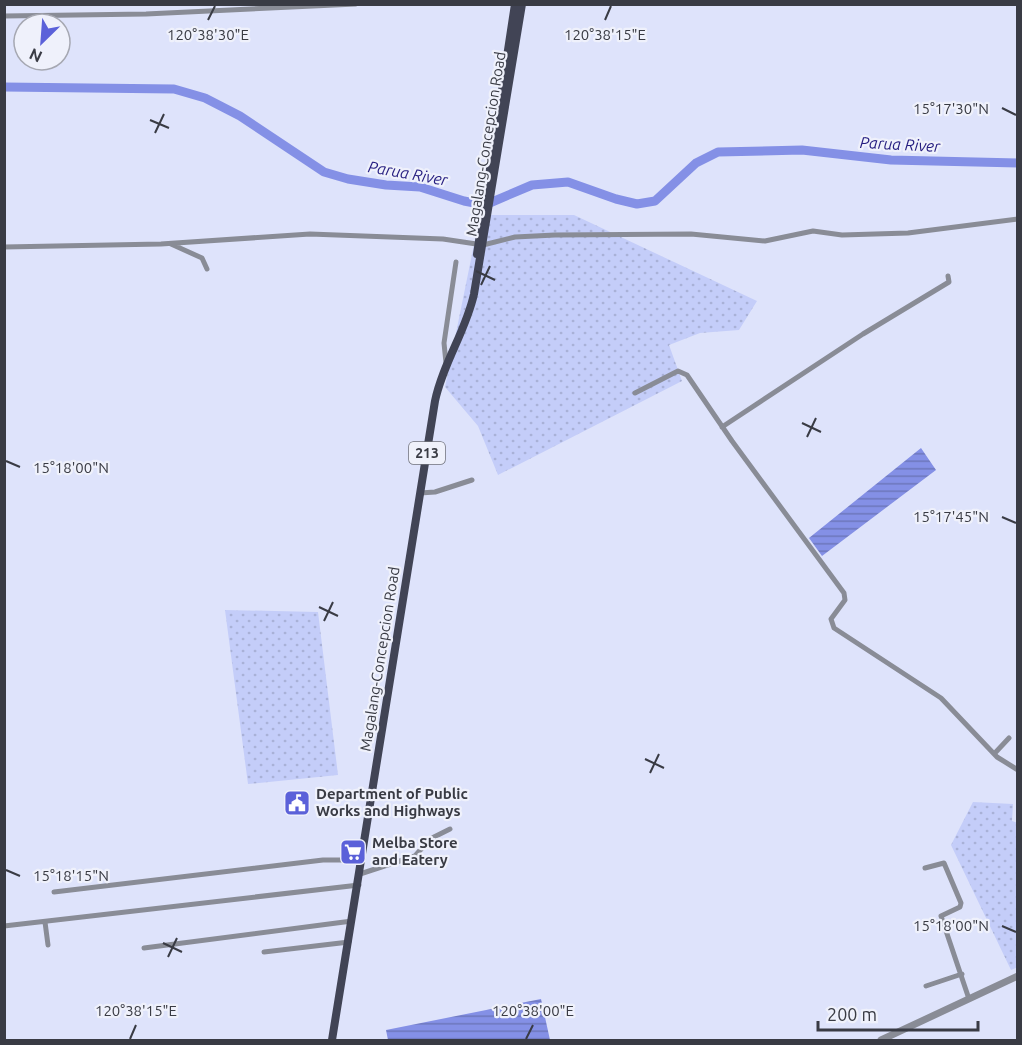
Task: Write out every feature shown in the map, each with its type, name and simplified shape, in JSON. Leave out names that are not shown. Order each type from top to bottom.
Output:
[{"type":"main road","name":"Magalang-Concepcion Road","points":[[332,1041],[435,401],[446,363],[470,310],[476,287],[515,4]]},
{"type":"main road","name":"Magalang-Concepcion Road","points":[[481,243],[522,4]]},
{"type":"street","points":[[4,16],[146,14],[356,4]]},
{"type":"street","points":[[4,247],[169,243],[310,234],[427,238],[481,243],[515,237],[555,235],[691,234],[765,241],[813,231],[842,235],[908,232],[1017,219]]},
{"type":"street","points":[[169,243],[202,258],[207,269]]},
{"type":"street","points":[[446,363],[444,343],[456,262]]},
{"type":"street","points":[[722,427],[863,334],[949,282],[948,276]]},
{"type":"street","points":[[635,393],[668,374],[682,372],[844,593],[844,600],[831,619],[834,628],[941,698],[994,754],[1017,770]]},
{"type":"street","points":[[420,493],[435,492],[472,480]]},
{"type":"street","points":[[994,754],[1009,738]]},
{"type":"street","points":[[360,874],[415,856],[430,839],[450,829]]},
{"type":"street","points":[[54,892],[323,861],[362,860]]},
{"type":"street","points":[[925,868],[944,863],[961,903],[960,907],[941,916],[969,999]]},
{"type":"street","points":[[4,926],[358,885]]},
{"type":"street","points":[[45,921],[48,945]]},
{"type":"street","points":[[144,948],[352,921]]},
{"type":"street","points":[[264,951],[349,942]]},
{"type":"street","points":[[926,986],[962,974]]},
{"type":"street","points":[[881,1041],[1017,976]]},
{"type":"shaded area","points":[[480,215],[574,215],[757,301],[739,330],[700,333],[669,345],[682,381],[498,475],[478,426],[445,387]]},
{"type":"shaded area","points":[[225,610],[318,612],[338,775],[248,784]]},
{"type":"shaded area","points":[[973,802],[1013,804],[1012,821],[1018,823],[1018,967],[1011,970],[951,845]]},
{"type":"water","points":[[921,448],[936,470],[822,556],[809,538]]},
{"type":"water","points":[[541,999],[550,1040],[388,1040],[386,1030]]},
{"type":"waterway","name":"Parua River","points":[[4,87],[174,89],[205,98],[240,116],[324,172],[348,179],[386,185],[420,187],[485,205],[532,185],[568,182],[637,204],[655,201],[696,163],[718,152],[802,150],[891,160],[1018,163]]},
{"type":"place","name":"Department of Public Works and Highways","points":[[297,803]]},
{"type":"place","name":"Melba Store and Eatery","points":[[353,852]]}]
